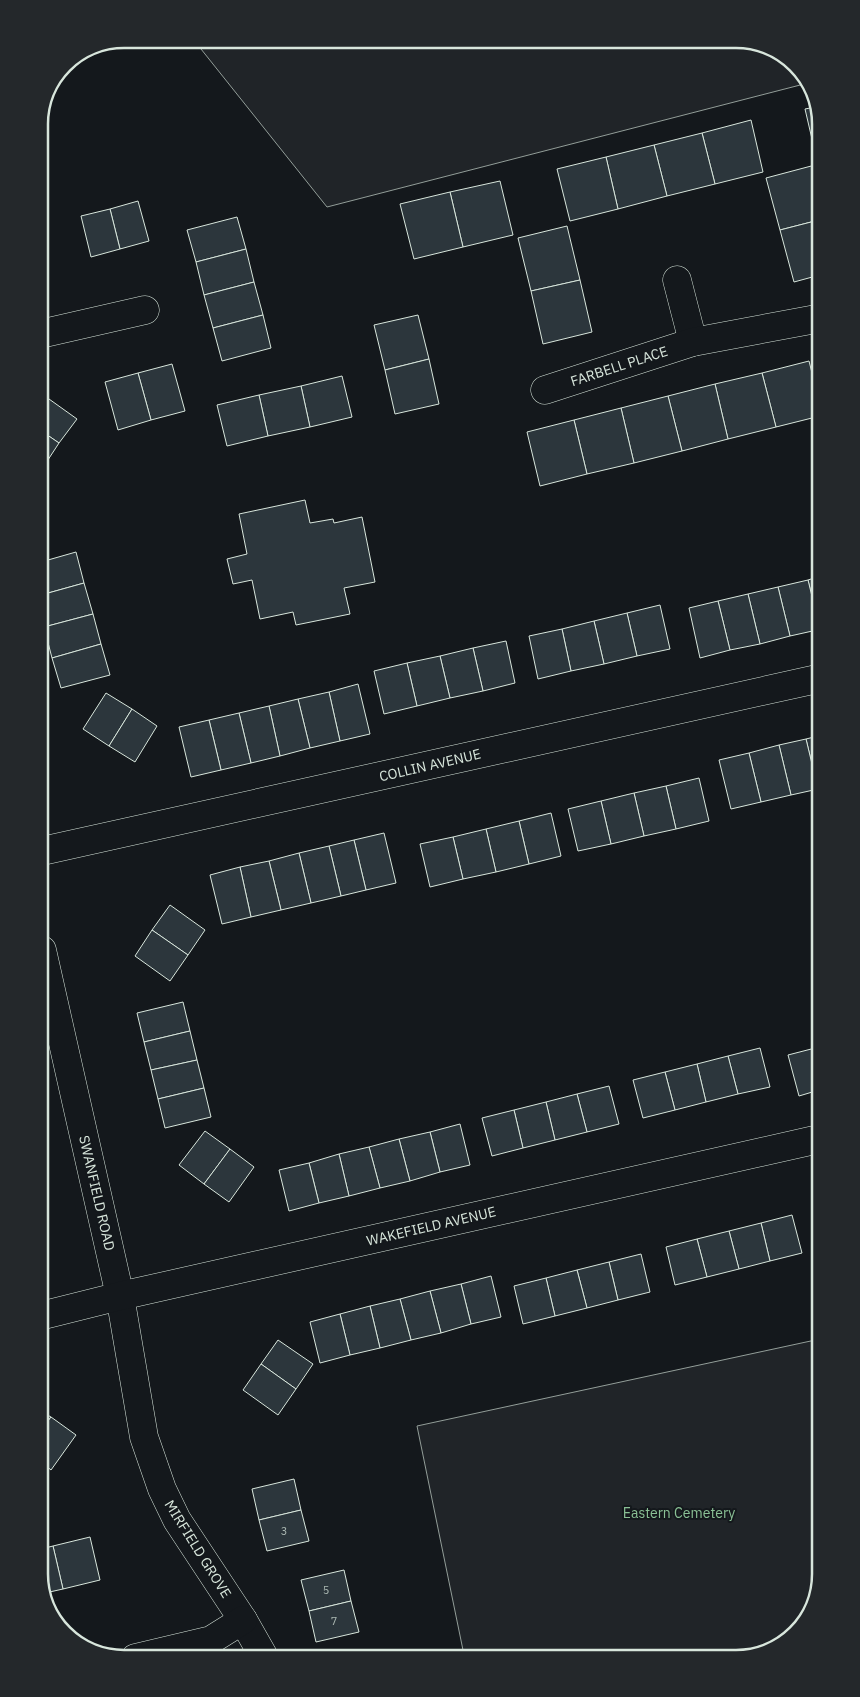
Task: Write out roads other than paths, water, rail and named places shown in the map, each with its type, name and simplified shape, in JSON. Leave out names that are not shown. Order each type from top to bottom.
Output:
[{"type":"street","points":[[677,280],[693,342]]},
{"type":"street","points":[[48,332],[145,310]]},
{"type":"street","name":"FARBELL PLACE","points":[[545,390],[693,342],[812,320]]},
{"type":"street","name":"COLLIN AVENUE","points":[[48,850],[812,680]]},
{"type":"street","name":"SWANFIELD ROAD","points":[[48,977],[120,1296],[144,1437]]},
{"type":"street","name":"WAKEFIELD AVENUE","points":[[48,1313],[812,1141]]},
{"type":"street","name":"MIRFIELD GROVE","points":[[144,1437],[162,1489],[177,1520],[244,1620],[260,1649]]},
{"type":"street","points":[[173,1649],[211,1640],[244,1620]]},
{"type":"park label","name":"Eastern Cemetery","points":[[679,1513]]}]
